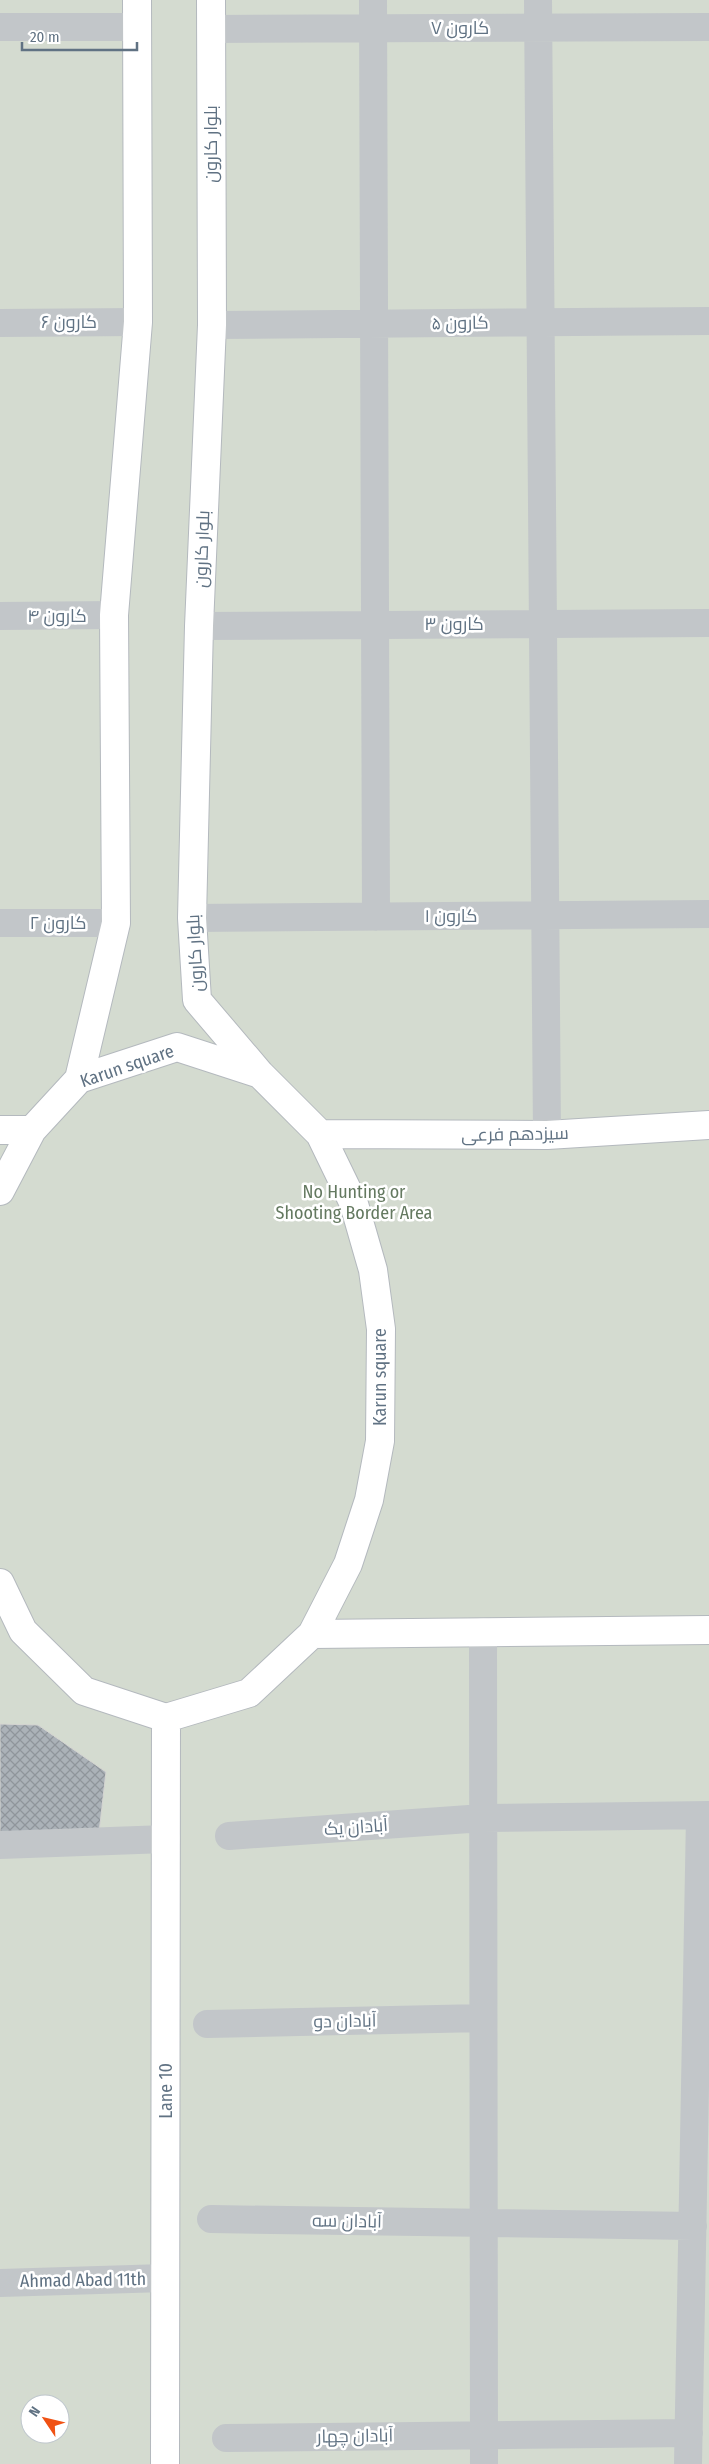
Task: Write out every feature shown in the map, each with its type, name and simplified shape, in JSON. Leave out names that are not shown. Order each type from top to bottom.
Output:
[{"type":"main road","points":[[79,1079],[116,924],[114,616],[138,322],[137,0]]},
{"type":"main road","name":"بلوار کارون","points":[[211,0],[212,325],[199,626],[192,918],[198,1000],[260,1074]]},
{"type":"main road","name":"Karun square","points":[[0,1191],[32,1130],[79,1079],[177,1047],[260,1074],[320,1134],[354,1204],[373,1270],[381,1329],[380,1441],[369,1500],[348,1564],[312,1634],[249,1693],[166,1718]]},
{"type":"main road","name":"سیزدهم فرعی","points":[[320,1134],[547,1135],[709,1125]]},
{"type":"main road","points":[[0,1130],[32,1130]]},
{"type":"main road","points":[[0,1583],[12,1629],[84,1691],[166,1718]]},
{"type":"main road","points":[[312,1634],[709,1630]]},
{"type":"main road","name":"Lane 10","points":[[165,2464],[166,1718]]},
{"type":"street","points":[[373,0],[376,917]]},
{"type":"street","points":[[538,0],[547,1135]]},
{"type":"street","points":[[0,27],[137,27]]},
{"type":"street","name":"کارون ۷","points":[[211,29],[709,27]]},
{"type":"street","name":"کارون ۵","points":[[212,325],[709,321]]},
{"type":"street","name":"کارون ۶","points":[[0,323],[138,322]]},
{"type":"street","name":"کارون ۴","points":[[0,616],[114,616]]},
{"type":"street","name":"کارون ۳","points":[[199,626],[709,623]]},
{"type":"street","name":"کارون ۱","points":[[192,918],[709,914]]},
{"type":"street","name":"کارون ۲","points":[[0,923],[116,924]]},
{"type":"street","points":[[482,1632],[484,2464]]},
{"type":"street","points":[[688,2464],[700,2288],[692,2226],[704,1815]]},
{"type":"street","name":"آبادان یک","points":[[229,1836],[483,1818],[704,1815]]},
{"type":"street","points":[[0,1845],[166,1839]]},
{"type":"street","name":"آبادان دو","points":[[207,2024],[483,2018]]},
{"type":"street","name":"آبادان سه","points":[[211,2219],[692,2226]]},
{"type":"street","name":"Ahmad Abad 11th","points":[[0,2282],[165,2278]]},
{"type":"street","name":"آبادان چهار","points":[[226,2438],[689,2433]]},
{"type":"green space","name":"No Hunting or Shooting Border Area","points":[[0,0],[709,0],[709,2464],[0,2464]]},
{"type":"building","points":[[0,1724],[38,1725],[106,1772],[98,1842],[0,1840]]}]
